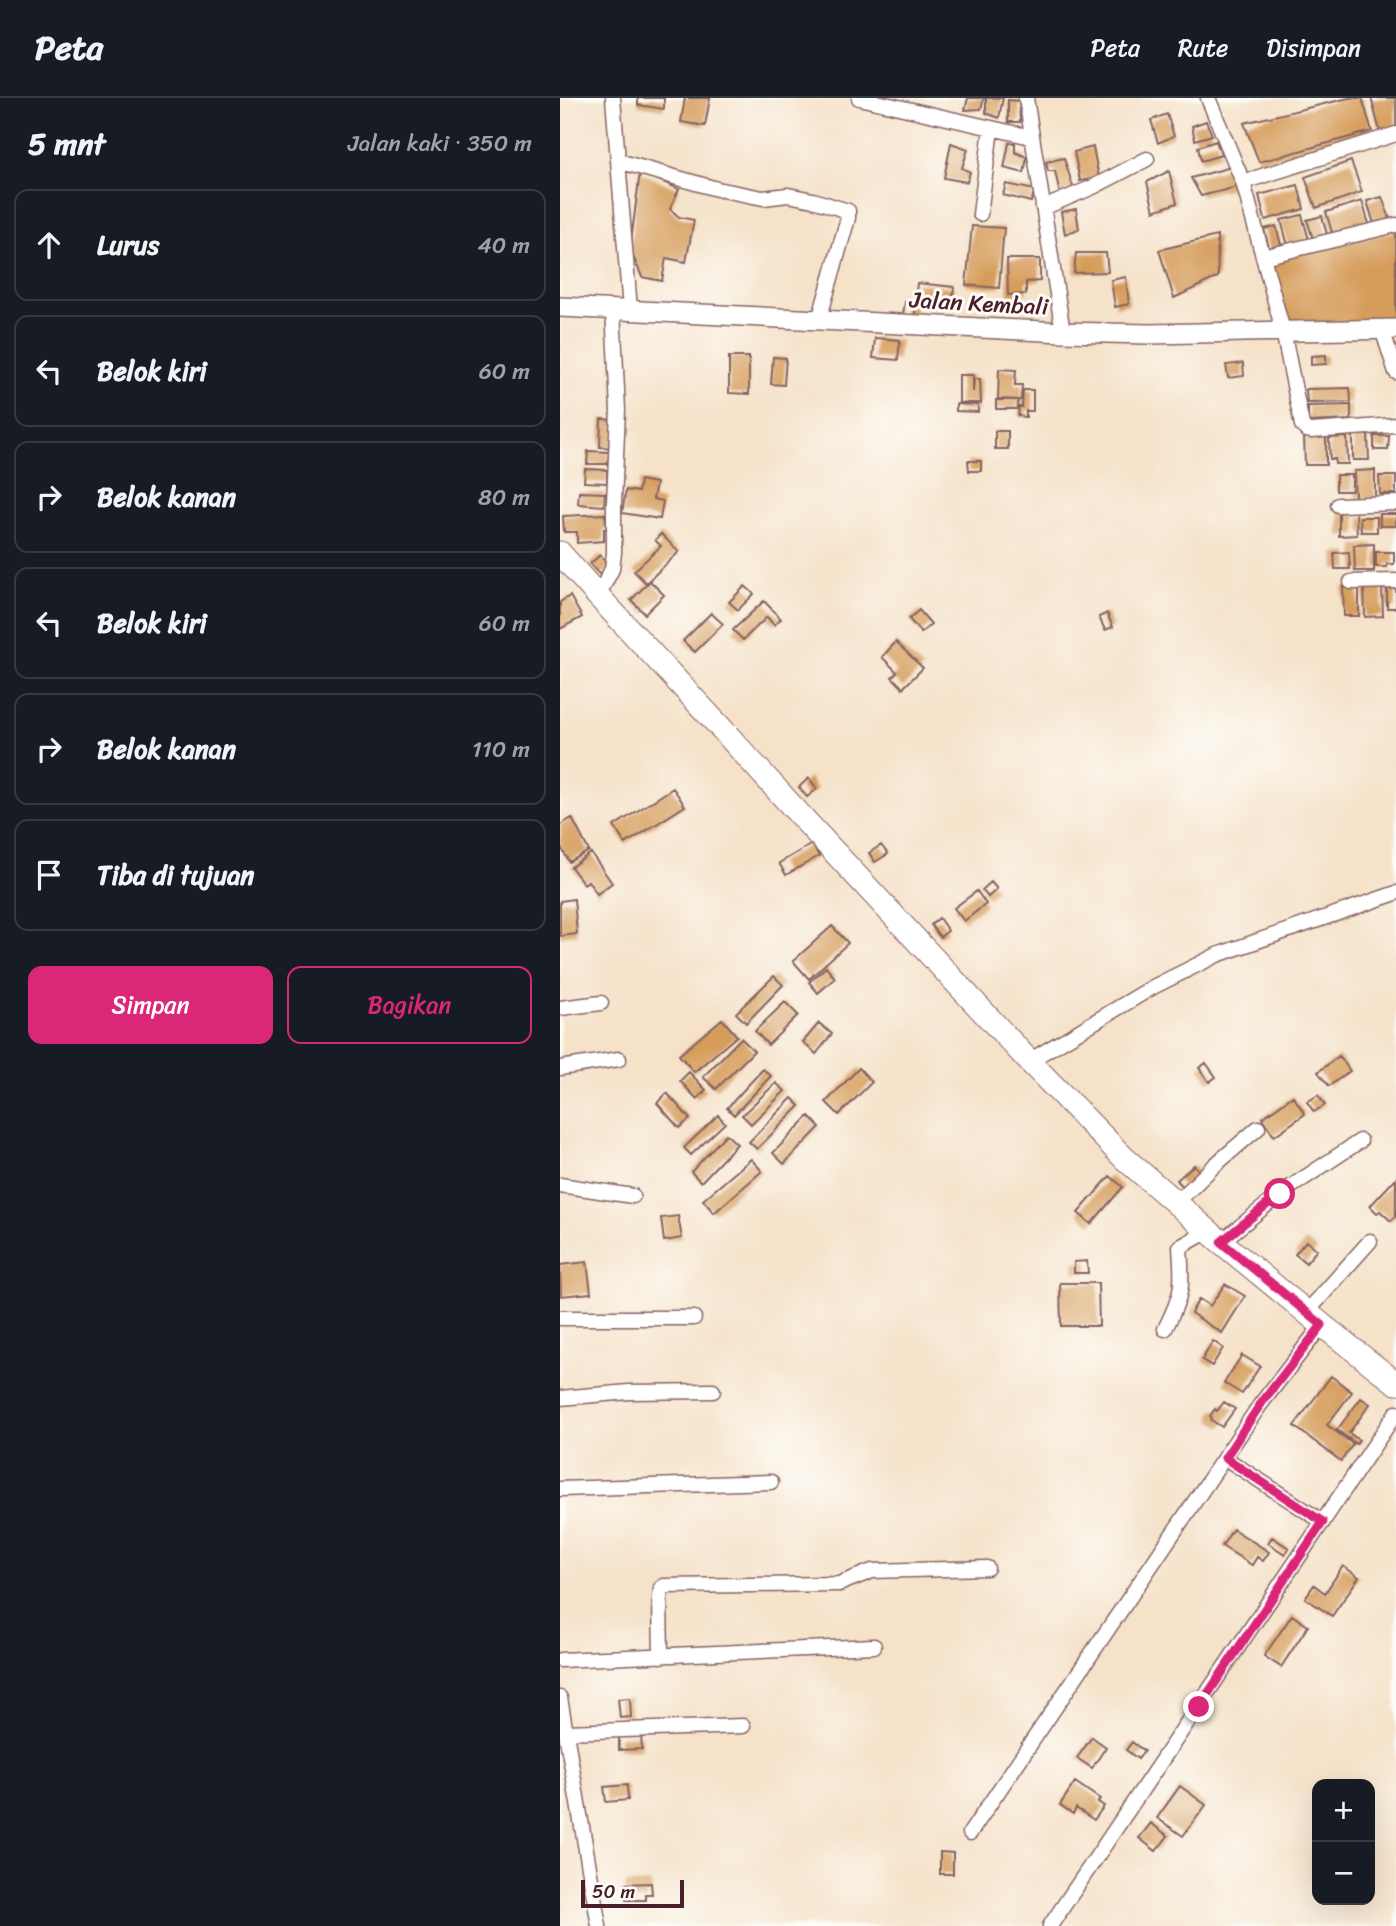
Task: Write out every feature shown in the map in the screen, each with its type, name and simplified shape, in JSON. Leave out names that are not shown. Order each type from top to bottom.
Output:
[{"type":"main road","points":[[560,553],[1029,1061],[1124,1158],[1314,1319],[1396,1383]]},
{"type":"street","points":[[598,596],[611,569],[614,553],[621,309],[618,162],[613,98]]},
{"type":"street","points":[[859,98],[1031,137]]},
{"type":"street","points":[[1026,98],[1063,332]]},
{"type":"street","points":[[1209,98],[1243,182],[1283,331],[1302,425],[1311,431],[1396,425]]},
{"type":"street","points":[[980,214],[991,129]]},
{"type":"street","points":[[1243,182],[1396,134]]},
{"type":"street","points":[[1042,208],[1093,187],[1147,159]]},
{"type":"street","points":[[618,162],[717,189],[763,198],[788,195],[848,211],[819,320]]},
{"type":"street","points":[[1264,257],[1396,225]]},
{"type":"street","name":"Jalan Kembali","points":[[560,307],[1063,332],[1149,334],[1389,329]]},
{"type":"street","points":[[1389,329],[1396,372]]},
{"type":"street","points":[[1338,505],[1396,503]]},
{"type":"street","points":[[1351,582],[1396,581]]},
{"type":"street","points":[[1029,1061],[1153,987],[1217,955],[1396,892]]},
{"type":"street","points":[[560,1008],[601,1003]]},
{"type":"street","points":[[560,1068],[619,1059]]},
{"type":"street","points":[[1176,1203],[1258,1128]]},
{"type":"street","points":[[1165,1329],[1182,1290],[1180,1247],[1214,1236],[1260,1209],[1360,1141]]},
{"type":"street","points":[[560,1185],[633,1196]]},
{"type":"street","points":[[970,1833],[1225,1458],[1314,1319],[1370,1241]]},
{"type":"street","points":[[560,1318],[694,1318]]},
{"type":"street","points":[[560,1398],[629,1392],[713,1391]]},
{"type":"street","points":[[1050,1926],[1396,1413]]},
{"type":"street","points":[[1225,1458],[1323,1522]]},
{"type":"street","points":[[560,1489],[771,1482]]},
{"type":"street","points":[[662,1656],[660,1599],[664,1586],[839,1584],[873,1571],[987,1568]]},
{"type":"street","points":[[560,1660],[874,1646]]},
{"type":"street","points":[[560,1698],[600,1926]]},
{"type":"street","points":[[565,1732],[743,1726]]},
{"type":"street","points":[[560,1795],[576,1794]]},
{"type":"building","points":[[638,98],[664,98],[664,109],[638,105]]},
{"type":"building","points":[[685,98],[710,98],[705,126],[681,122]]},
{"type":"building","points":[[968,98],[984,98],[981,109],[965,110]]},
{"type":"building","points":[[986,98],[1003,98],[999,118],[986,113]]},
{"type":"building","points":[[1349,98],[1362,98],[1372,131],[1259,162],[1244,123]]},
{"type":"building","points":[[1371,98],[1396,98],[1396,130],[1381,135]]},
{"type":"building","points":[[1008,100],[1019,101],[1020,122],[1008,122]]},
{"type":"building","points":[[1167,114],[1174,136],[1158,143],[1151,120]]},
{"type":"building","points":[[1206,121],[1212,135],[1195,140],[1192,126]]},
{"type":"building","points":[[1216,141],[1221,155],[1201,161],[1198,147]]},
{"type":"building","points":[[951,143],[968,149],[962,168],[970,172],[967,182],[944,178]]},
{"type":"building","points":[[1009,143],[1015,143],[1015,152],[1027,157],[1024,173],[1004,168]]},
{"type":"building","points":[[1093,147],[1099,178],[1080,181],[1074,152]]},
{"type":"building","points":[[1064,158],[1074,190],[1060,194],[1055,171],[1048,171],[1046,162]]},
{"type":"building","points":[[1351,161],[1362,192],[1316,208],[1305,177]]},
{"type":"building","points":[[1235,166],[1237,187],[1201,196],[1191,178]]},
{"type":"building","points":[[1169,171],[1177,203],[1154,211],[1147,182]]},
{"type":"building","points":[[640,172],[679,189],[670,209],[679,217],[694,220],[686,262],[666,258],[662,281],[642,277],[630,249]]},
{"type":"building","points":[[1006,184],[1035,190],[1031,202],[1003,195]]},
{"type":"building","points":[[1298,185],[1304,209],[1265,220],[1259,195]]},
{"type":"building","points":[[1382,197],[1390,219],[1374,224],[1367,201]]},
{"type":"building","points":[[1362,201],[1369,224],[1333,236],[1326,212]]},
{"type":"building","points":[[1076,209],[1079,229],[1065,234],[1061,212]]},
{"type":"building","points":[[1302,215],[1309,240],[1288,246],[1281,220]]},
{"type":"building","points":[[1322,216],[1327,235],[1313,239],[1307,220]]},
{"type":"building","points":[[972,226],[1004,228],[999,288],[966,285]]},
{"type":"building","points":[[1276,226],[1281,245],[1269,248],[1264,229]]},
{"type":"building","points":[[1396,231],[1396,319],[1287,326],[1269,260]]},
{"type":"building","points":[[1217,236],[1218,277],[1174,298],[1159,250]]},
{"type":"building","points":[[1076,253],[1106,253],[1108,272],[1074,273]]},
{"type":"building","points":[[1007,259],[1040,259],[1040,281],[1026,282],[1026,294],[1008,295]]},
{"type":"building","points":[[1126,277],[1129,304],[1115,307],[1111,280]]},
{"type":"building","points":[[917,283],[954,287],[952,305],[915,302]]},
{"type":"building","points":[[905,302],[915,302],[915,316],[903,315]]},
{"type":"building","points":[[875,338],[900,340],[898,360],[873,358]]},
{"type":"building","points":[[1326,355],[1326,364],[1311,365],[1311,356]]},
{"type":"building","points":[[729,357],[749,357],[749,394],[729,393]]},
{"type":"building","points":[[773,357],[786,358],[784,385],[771,384]]},
{"type":"building","points":[[1243,363],[1244,376],[1228,378],[1226,365]]},
{"type":"building","points":[[999,369],[1016,370],[1015,385],[1022,385],[1021,400],[998,399]]},
{"type":"building","points":[[959,375],[973,375],[973,392],[974,379],[980,379],[981,403],[959,403]]},
{"type":"building","points":[[1350,388],[1351,402],[1307,403],[1306,389]]},
{"type":"building","points":[[1023,390],[1033,390],[1033,411],[1026,411],[1026,417],[1018,416],[1019,407],[1022,407]]},
{"type":"building","points":[[996,400],[1018,400],[1017,409],[996,409]]},
{"type":"building","points":[[956,404],[978,405],[978,412],[956,411]]},
{"type":"building","points":[[1351,405],[1351,420],[1308,422],[1308,406]]},
{"type":"building","points":[[601,419],[615,420],[614,448],[600,447]]},
{"type":"building","points":[[995,431],[1008,431],[1008,449],[995,449]]},
{"type":"building","points":[[1368,434],[1369,460],[1353,460],[1353,435]]},
{"type":"building","points":[[1374,436],[1389,436],[1388,450],[1374,450]]},
{"type":"building","points":[[1304,437],[1326,437],[1326,465],[1305,465]]},
{"type":"building","points":[[1347,437],[1348,464],[1335,464],[1335,459],[1330,459],[1329,438]]},
{"type":"building","points":[[588,451],[609,452],[608,464],[587,464]]},
{"type":"building","points":[[968,461],[981,461],[981,471],[969,471]]},
{"type":"building","points":[[585,469],[607,470],[607,483],[584,482]]},
{"type":"building","points":[[1375,470],[1375,498],[1355,499],[1354,471]]},
{"type":"building","points":[[1336,475],[1352,475],[1352,491],[1336,491]]},
{"type":"building","points":[[1379,476],[1396,476],[1396,494],[1380,494]]},
{"type":"building","points":[[640,480],[656,483],[653,499],[663,501],[660,519],[622,513],[626,490],[638,492]]},
{"type":"building","points":[[579,492],[605,493],[604,506],[578,504]]},
{"type":"building","points":[[1339,512],[1356,512],[1357,535],[1339,536]]},
{"type":"building","points":[[605,514],[607,529],[604,529],[604,541],[577,543],[577,532],[564,532],[563,516]]},
{"type":"building","points":[[1380,514],[1396,514],[1396,526],[1380,526]]},
{"type":"building","points":[[1360,517],[1377,517],[1377,532],[1361,532]]},
{"type":"building","points":[[661,534],[679,552],[646,583],[634,571],[661,546],[655,540]]},
{"type":"building","points":[[1374,544],[1374,571],[1355,571],[1354,545]]},
{"type":"building","points":[[1349,552],[1350,569],[1335,569],[1334,553]]},
{"type":"building","points":[[1376,552],[1394,552],[1394,564],[1376,567]]},
{"type":"building","points":[[600,555],[611,567],[601,576],[590,564]]},
{"type":"building","points":[[650,581],[664,595],[645,614],[631,600]]},
{"type":"building","points":[[745,586],[754,594],[738,610],[729,602]]},
{"type":"building","points":[[1382,586],[1383,616],[1365,617],[1364,587]]},
{"type":"building","points":[[1343,587],[1359,587],[1359,616],[1344,616]]},
{"type":"building","points":[[1396,588],[1396,608],[1387,608],[1387,589]]},
{"type":"building","points":[[570,596],[582,617],[560,629],[560,602]]},
{"type":"building","points":[[764,601],[781,619],[774,625],[767,617],[743,640],[733,630]]},
{"type":"building","points":[[919,610],[931,624],[921,633],[909,619]]},
{"type":"building","points":[[711,613],[723,624],[695,652],[683,641]]},
{"type":"building","points":[[1107,613],[1113,627],[1105,630],[1099,617]]},
{"type":"building","points":[[896,642],[923,668],[903,688],[892,677],[897,672],[882,657]]},
{"type":"building","points":[[809,778],[817,789],[807,797],[799,787]]},
{"type":"building","points":[[673,788],[685,806],[625,844],[614,826]]},
{"type":"building","points":[[572,818],[589,851],[569,862],[560,845],[560,825]]},
{"type":"building","points":[[812,844],[819,856],[786,875],[779,863]]},
{"type":"building","points":[[881,845],[888,854],[875,862],[869,853]]},
{"type":"building","points":[[591,853],[612,883],[597,894],[588,881],[584,884],[571,867]]},
{"type":"building","points":[[991,882],[997,889],[988,897],[982,890]]},
{"type":"building","points":[[977,891],[986,904],[964,921],[954,908]]},
{"type":"building","points":[[574,899],[577,934],[560,936],[560,901]]},
{"type":"building","points":[[939,918],[948,931],[940,937],[931,925]]},
{"type":"building","points":[[832,926],[848,943],[809,979],[793,961]]},
{"type":"building","points":[[826,967],[835,978],[818,993],[809,982]]},
{"type":"building","points":[[774,976],[783,985],[746,1023],[736,1013]]},
{"type":"building","points":[[785,1002],[798,1015],[768,1045],[755,1031]]},
{"type":"building","points":[[722,1019],[737,1036],[694,1072],[679,1055]]},
{"type":"building","points":[[819,1023],[832,1034],[816,1054],[803,1042]]},
{"type":"building","points":[[741,1038],[754,1051],[716,1089],[703,1077]]},
{"type":"building","points":[[1339,1056],[1350,1071],[1329,1086],[1318,1072]]},
{"type":"building","points":[[1206,1063],[1216,1077],[1209,1082],[1199,1068]]},
{"type":"building","points":[[859,1068],[872,1082],[839,1115],[826,1102]]},
{"type":"building","points":[[763,1069],[771,1076],[734,1115],[727,1108]]},
{"type":"building","points":[[689,1072],[706,1090],[697,1099],[680,1081]]},
{"type":"building","points":[[776,1083],[785,1091],[751,1124],[742,1115]]},
{"type":"building","points":[[667,1093],[690,1119],[679,1128],[657,1103]]},
{"type":"building","points":[[1318,1095],[1325,1105],[1314,1112],[1307,1102]]},
{"type":"building","points":[[1293,1096],[1305,1114],[1274,1136],[1262,1118]]},
{"type":"building","points":[[792,1098],[800,1106],[757,1149],[749,1142]]},
{"type":"building","points":[[718,1115],[725,1123],[691,1155],[684,1148]]},
{"type":"building","points":[[809,1116],[820,1127],[784,1164],[773,1153]]},
{"type":"building","points":[[726,1134],[737,1144],[701,1182],[691,1172]]},
{"type":"building","points":[[751,1159],[762,1171],[714,1213],[703,1200]]},
{"type":"building","points":[[1194,1165],[1203,1175],[1186,1190],[1177,1180]]},
{"type":"building","points":[[1110,1176],[1123,1187],[1091,1224],[1078,1213]]},
{"type":"building","points":[[1396,1178],[1396,1216],[1391,1221],[1370,1206]]},
{"type":"building","points":[[678,1216],[682,1238],[664,1241],[661,1218]]},
{"type":"building","points":[[1306,1241],[1317,1250],[1306,1263],[1295,1254]]},
{"type":"building","points":[[1087,1261],[1088,1273],[1074,1273],[1074,1262]]},
{"type":"building","points":[[587,1262],[591,1293],[561,1296],[560,1265]]},
{"type":"building","points":[[1060,1283],[1098,1283],[1099,1326],[1061,1326]]},
{"type":"building","points":[[1225,1284],[1245,1296],[1222,1333],[1191,1313],[1199,1299],[1210,1306]]},
{"type":"building","points":[[1213,1341],[1223,1348],[1212,1366],[1202,1360]]},
{"type":"building","points":[[1242,1355],[1260,1366],[1242,1394],[1224,1383]]},
{"type":"building","points":[[1331,1376],[1352,1392],[1327,1425],[1353,1444],[1341,1461],[1294,1426]]},
{"type":"building","points":[[1361,1398],[1370,1404],[1349,1433],[1359,1440],[1356,1444],[1337,1430]]},
{"type":"building","points":[[1224,1402],[1235,1409],[1222,1427],[1211,1420],[1210,1416]]},
{"type":"building","points":[[1233,1529],[1269,1552],[1263,1561],[1257,1557],[1252,1565],[1222,1546]]},
{"type":"building","points":[[1272,1537],[1289,1548],[1285,1554],[1268,1543]]},
{"type":"building","points":[[1343,1566],[1359,1577],[1332,1616],[1305,1598],[1314,1585],[1325,1593]]},
{"type":"building","points":[[1292,1615],[1308,1626],[1281,1667],[1264,1656]]},
{"type":"building","points":[[630,1698],[631,1717],[620,1718],[618,1699]]},
{"type":"building","points":[[641,1735],[642,1749],[619,1750],[619,1736]]},
{"type":"building","points":[[1092,1737],[1106,1747],[1092,1768],[1077,1758]]},
{"type":"building","points":[[1132,1742],[1144,1751],[1138,1759],[1126,1750]]},
{"type":"building","points":[[1075,1782],[1100,1799],[1098,1802],[1104,1806],[1094,1820],[1076,1808],[1073,1814],[1060,1805]]},
{"type":"building","points":[[627,1785],[628,1800],[606,1802],[604,1787]]},
{"type":"building","points":[[1180,1786],[1206,1805],[1183,1836],[1157,1818]]},
{"type":"building","points":[[1151,1823],[1168,1836],[1156,1851],[1139,1838]]},
{"type":"building","points":[[940,1852],[953,1853],[953,1874],[940,1874]]},
{"type":"building","points":[[651,1883],[652,1894],[646,1894],[646,1900],[626,1900],[625,1884]]},
{"type":"route","points":[[1199,1707],[1323,1522],[1225,1458],[1260,1405],[1322,1325],[1221,1242],[1280,1194]]}]
